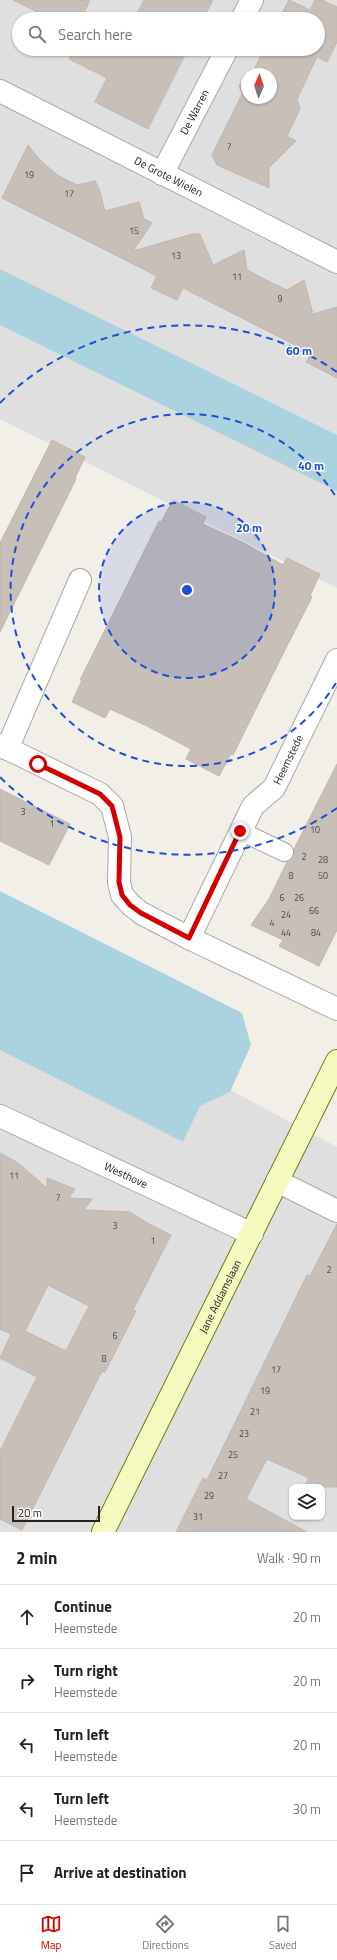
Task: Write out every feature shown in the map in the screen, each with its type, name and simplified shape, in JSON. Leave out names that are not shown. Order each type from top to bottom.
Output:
[{"type":"street","points":[[246,12],[252,0]]},
{"type":"street","name":"De Warren","points":[[162,174],[223,56]]},
{"type":"street","name":"De Grote Wielen","points":[[0,91],[337,262]]},
{"type":"street","points":[[80,580],[3,747],[100,794],[112,806],[120,837],[119,882],[122,895],[130,905],[141,913],[189,938],[337,1009]]},
{"type":"street","name":"Heemstede","points":[[189,938],[253,806],[274,788],[337,660]]},
{"type":"street","name":"Jane Addamslaan","points":[[104,1532],[337,1062]]},
{"type":"street","name":"Westhove","points":[[0,1116],[252,1234]]},
{"type":"street","points":[[277,1181],[337,1211]]},
{"type":"lane","points":[[240,831],[284,852]]},
{"type":"shaded area","points":[[0,0],[337,0],[337,588],[0,419]]},
{"type":"shaded area","points":[[0,967],[337,1147],[337,1532],[0,1532]]},
{"type":"water","points":[[0,269],[337,435],[337,491],[0,325]]},
{"type":"water","points":[[0,891],[242,1013],[251,1045],[230,1092],[200,1106],[183,1142],[0,1050]]},
{"type":"building","points":[[13,0],[90,0],[84,12],[38,12]]},
{"type":"building","points":[[144,0],[213,0],[207,12],[138,12]]},
{"type":"building","points":[[289,0],[310,10],[315,0],[322,0],[337,7],[337,42],[327,62],[317,57],[297,99],[300,109],[287,136],[296,141],[269,168],[269,188],[217,165],[212,155],[241,96],[241,104],[277,104],[277,68],[255,68],[261,56],[325,56],[325,12],[283,12]]},
{"type":"building","points":[[70,56],[184,56],[148,129],[95,102],[107,78],[69,59]]},
{"type":"building","points":[[28,145],[39,159],[57,175],[77,185],[95,181],[99,189],[105,211],[139,202],[144,219],[152,223],[133,251],[192,234],[200,234],[213,265],[244,250],[247,270],[274,284],[287,290],[304,280],[313,314],[337,307],[337,378],[306,362],[311,353],[183,288],[177,300],[151,288],[157,276],[2,198]]},
{"type":"building","points":[[52,440],[85,457],[75,478],[76,479],[0,632],[0,543]]},
{"type":"building","points":[[173,500],[206,517],[203,524],[244,543],[283,565],[287,558],[320,574],[310,596],[312,597],[233,755],[231,754],[219,776],[186,759],[191,749],[147,726],[110,709],[105,718],[72,702],[82,680],[80,680],[159,521],[161,522]]},
{"type":"building","points":[[337,764],[337,930],[319,966],[279,946],[283,940],[251,925],[269,899],[287,862],[293,857],[294,849]]},
{"type":"building","points":[[0,789],[70,824],[49,865],[0,841]]},
{"type":"building","points":[[0,1153],[18,1163],[47,1188],[47,1178],[75,1189],[69,1198],[92,1199],[84,1210],[130,1212],[171,1235],[133,1310],[136,1311],[105,1372],[102,1371],[22,1530],[0,1519],[0,1451],[37,1377],[0,1358],[11,1334],[0,1329]],"holes":[[[48,1285],[89,1306],[66,1351],[25,1331]]]},
{"type":"building","points":[[337,1224],[337,1487],[325,1487],[325,1484],[306,1484],[309,1478],[267,1459],[246,1499],[307,1532],[176,1532],[203,1478],[207,1480],[307,1275],[310,1276]]},
{"type":"route","points":[[38,764],[100,794],[112,806],[120,837],[118,870],[122,895],[130,905],[141,913],[189,938],[240,831]]}]
